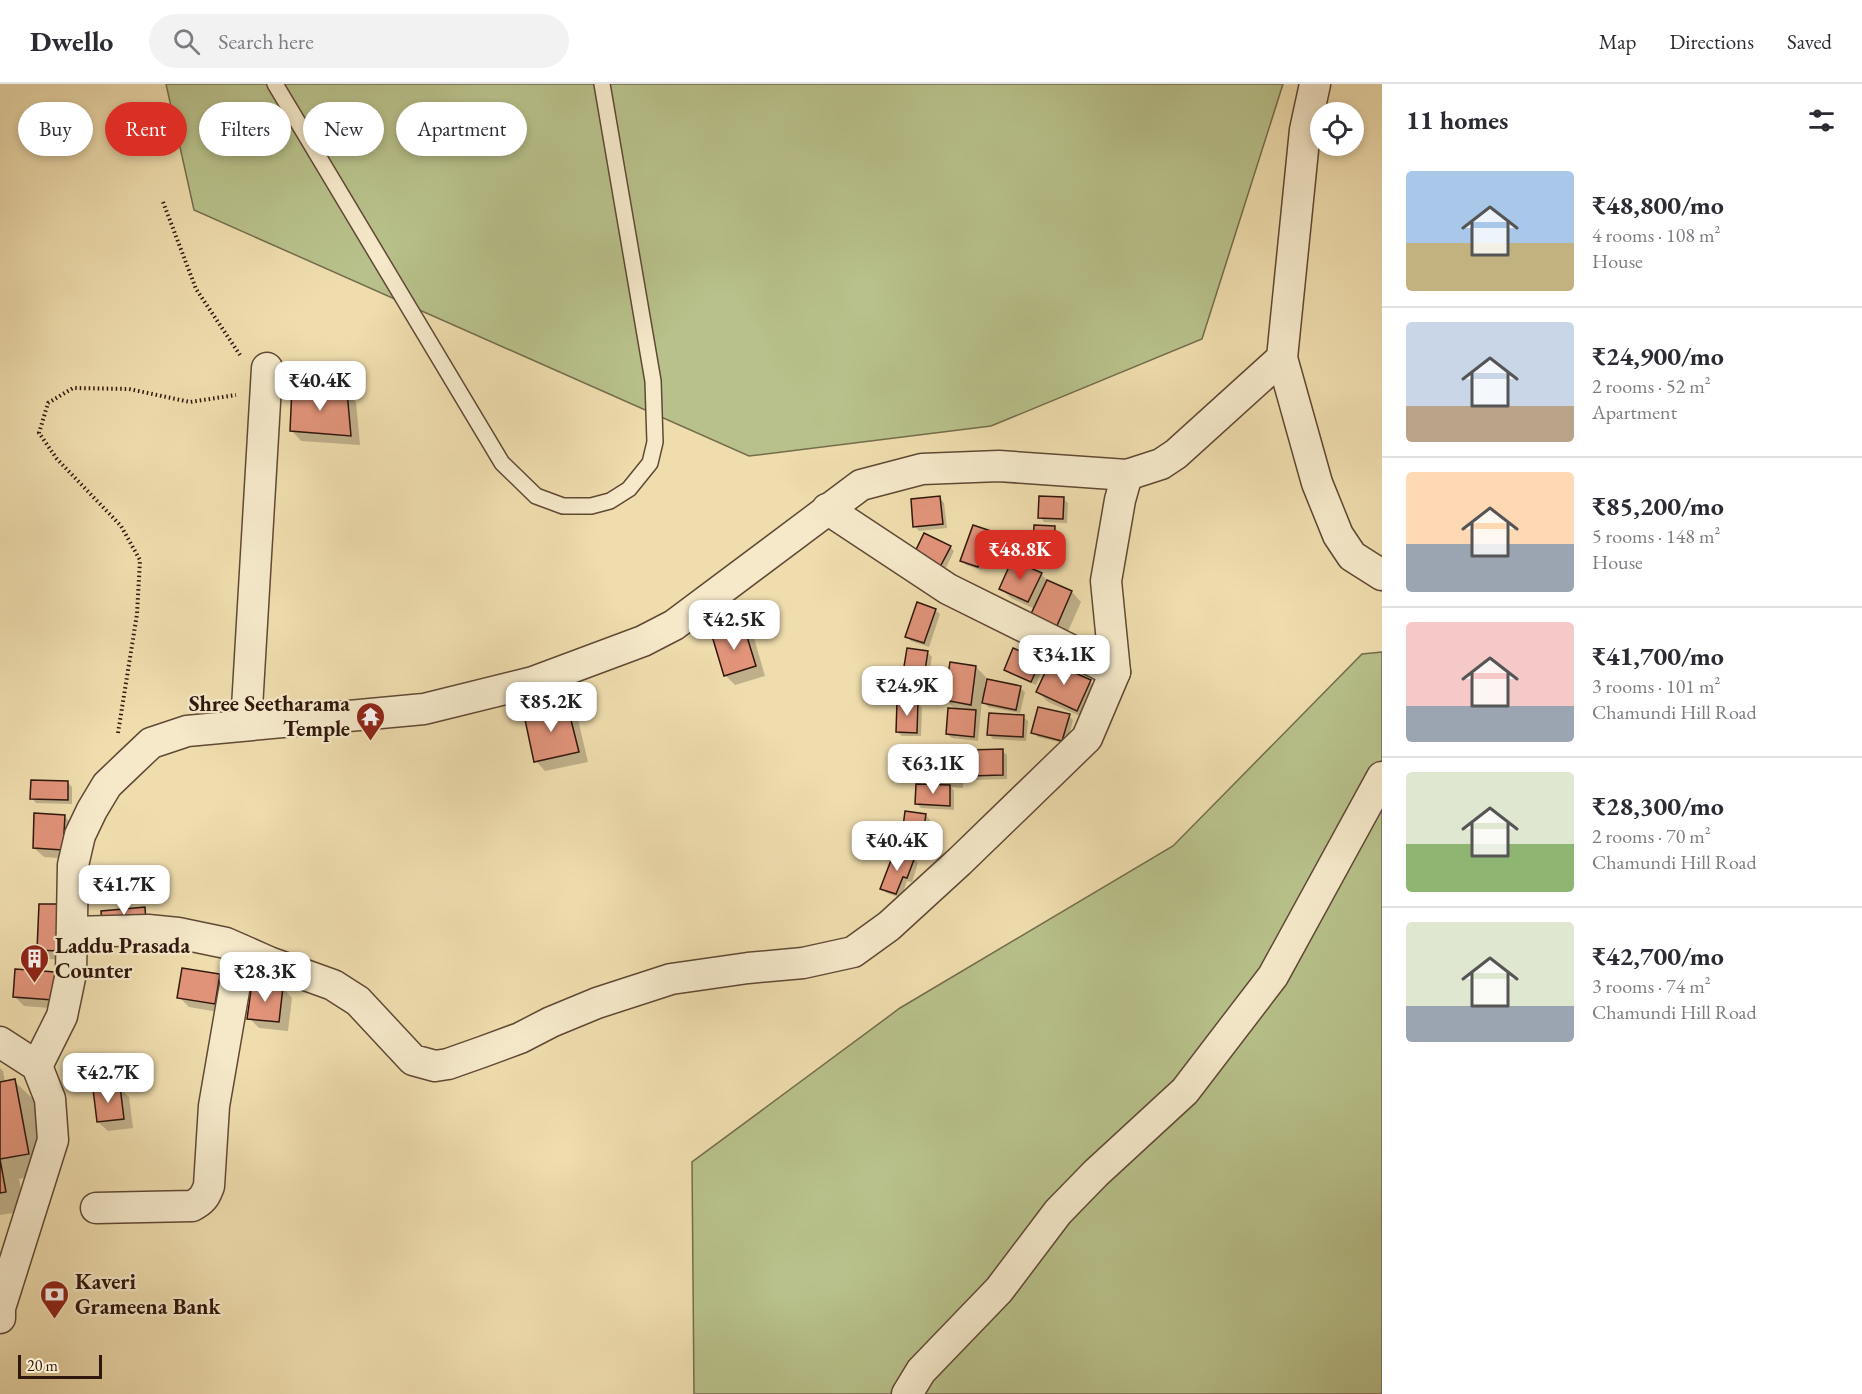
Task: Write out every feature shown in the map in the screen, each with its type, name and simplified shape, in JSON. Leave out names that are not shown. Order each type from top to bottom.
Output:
[{"type":"street","points":[[1315,84],[1305,130],[1281,358],[1317,483],[1338,535],[1352,556],[1382,575]]},
{"type":"street","points":[[38,1066],[62,1016],[71,973],[74,865],[80,834],[107,785],[151,743],[187,731],[424,709],[533,682],[643,641],[674,625],[861,485],[922,469],[999,466],[1127,476],[1161,464],[1176,454],[1281,358]]},
{"type":"street","points":[[246,725],[257,366]]},
{"type":"street","points":[[73,932],[148,930],[178,933],[226,943],[333,985],[358,1000],[413,1060],[435,1066],[482,1052],[597,1004],[671,980],[748,968],[803,963],[853,952],[889,926],[1087,738],[1115,672],[1106,581],[1120,500],[1127,476]]},
{"type":"street","points":[[827,509],[948,589],[1115,672]]},
{"type":"street","points":[[907,1394],[921,1371],[999,1290],[1058,1212],[1096,1173],[1185,1091],[1267,985],[1382,777]]},
{"type":"street","points":[[96,1208],[192,1206],[201,1202],[206,1196],[214,1106],[241,950]]},
{"type":"street","points":[[0,1042],[38,1066],[50,1099],[53,1140],[0,1308],[0,1318]]},
{"type":"lane","points":[[275,84],[501,463],[536,496],[563,506],[591,506],[610,501],[629,489],[650,463],[656,442],[653,381],[602,84]]},
{"type":"path","points":[[163,202],[196,289],[257,366]]},
{"type":"path","points":[[131,762],[117,738],[137,614],[140,560],[121,526],[57,459],[39,433],[48,403],[73,388],[129,389],[190,402],[244,394]]},
{"type":"green space","points":[[166,84],[1283,84],[1202,339],[991,426],[749,456],[194,210],[182,156],[187,156],[187,102],[170,102]]},
{"type":"green space","points":[[1382,652],[1382,1394],[694,1394],[692,1162],[900,1008],[1173,846],[1362,654]]},
{"type":"building","points":[[292,387],[347,391],[351,436],[290,431]]},
{"type":"building","points":[[940,496],[943,524],[913,527],[911,499]]},
{"type":"building","points":[[1039,496],[1064,497],[1063,519],[1038,518]]},
{"type":"building","points":[[973,525],[991,531],[978,567],[960,561]]},
{"type":"building","points":[[1034,525],[1055,526],[1054,549],[1033,548]]},
{"type":"building","points":[[924,533],[951,546],[940,567],[914,554]]},
{"type":"building","points":[[1012,560],[1042,573],[1028,602],[999,589]]},
{"type":"building","points":[[1047,580],[1072,591],[1056,628],[1030,616]]},
{"type":"building","points":[[917,602],[936,609],[924,643],[905,637]]},
{"type":"building","points":[[744,627],[756,666],[724,676],[712,636]]},
{"type":"building","points":[[907,648],[928,651],[923,683],[902,679]]},
{"type":"building","points":[[1013,648],[1041,660],[1031,682],[1004,670]]},
{"type":"building","points":[[950,662],[976,666],[971,705],[944,700]]},
{"type":"building","points":[[1050,662],[1091,680],[1077,711],[1036,692]]},
{"type":"building","points":[[987,679],[1021,686],[1016,710],[982,703]]},
{"type":"building","points":[[897,701],[918,702],[917,733],[896,732]]},
{"type":"building","points":[[567,704],[579,752],[534,762],[524,715]]},
{"type":"building","points":[[1038,707],[1070,714],[1062,741],[1031,733]]},
{"type":"building","points":[[948,708],[976,710],[974,737],[946,734]]},
{"type":"building","points":[[989,713],[1024,715],[1023,737],[987,735]]},
{"type":"building","points":[[1003,749],[1003,775],[970,776],[969,750]]},
{"type":"building","points":[[920,751],[954,752],[954,778],[920,778]]},
{"type":"building","points":[[31,780],[68,781],[68,800],[30,799]]},
{"type":"building","points":[[916,784],[950,785],[950,806],[915,804]]},
{"type":"building","points":[[905,811],[926,814],[921,846],[901,843]]},
{"type":"building","points":[[34,813],[65,815],[63,850],[33,848]]},
{"type":"building","points":[[895,850],[915,857],[907,878],[903,877],[896,894],[880,889]]},
{"type":"building","points":[[39,904],[59,904],[58,951],[37,950]]},
{"type":"building","points":[[145,907],[146,922],[102,926],[101,911]]},
{"type":"building","points":[[182,968],[220,974],[215,1004],[177,998]]},
{"type":"building","name":"Laddu Prasada Counter","points":[[15,969],[55,972],[53,1000],[13,997]]},
{"type":"building","points":[[252,983],[283,987],[279,1022],[247,1019]]},
{"type":"building","points":[[15,1079],[29,1154],[0,1159],[0,1082]]},
{"type":"building","points":[[120,1086],[124,1119],[97,1122],[93,1089]]},
{"type":"building","points":[[0,1159],[6,1192],[0,1193]]},
{"type":"place","name":"Shree Seetharama Temple","points":[[371,742]]},
{"type":"place","name":"Laddu Prasada Counter","points":[[34,984]]},
{"type":"place","name":"Kaveri Grameena Bank","points":[[54,1320]]}]
